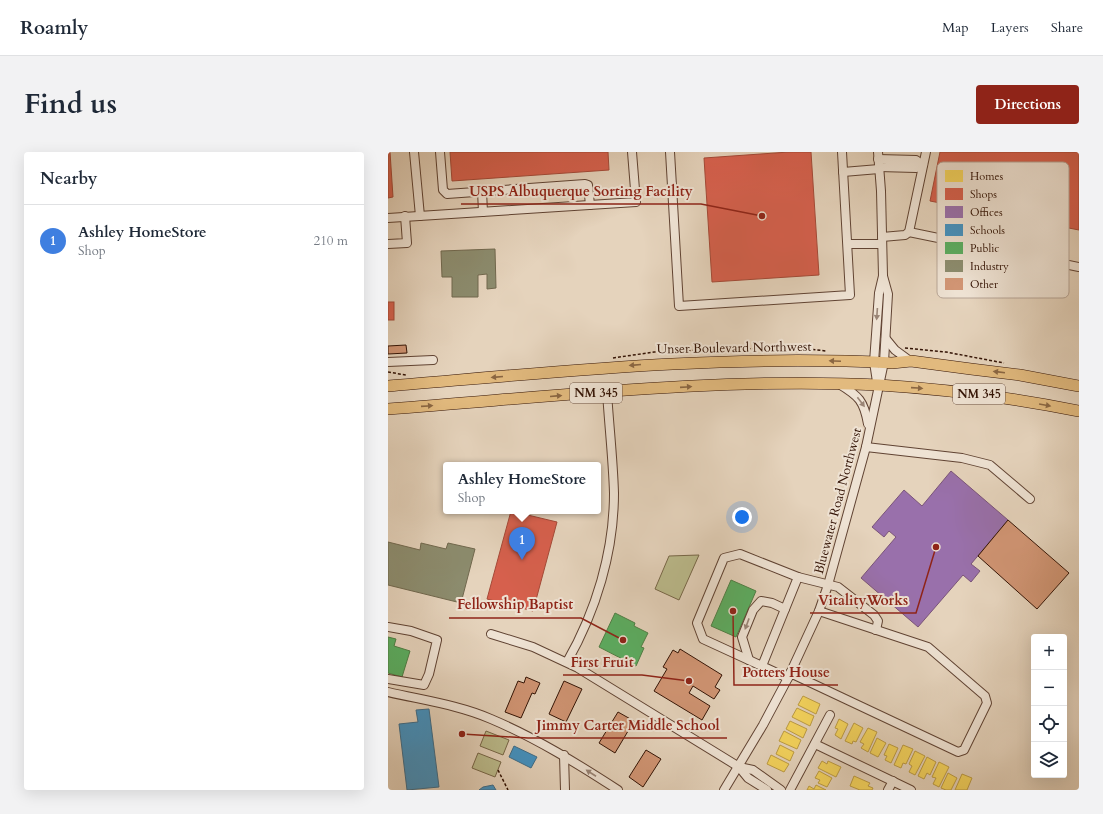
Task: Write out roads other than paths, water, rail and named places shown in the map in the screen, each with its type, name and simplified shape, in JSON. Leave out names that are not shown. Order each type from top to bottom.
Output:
[{"type":"main road","name":"Unser Boulevard Northwest","points":[[388,386],[643,365],[744,360],[911,361],[1020,375],[1079,386]]},
{"type":"main road","name":"NM 345","points":[[388,409],[607,392],[744,384],[839,384],[878,385],[975,394],[1079,411]]},
{"type":"street","points":[[414,152],[420,216]]},
{"type":"street","points":[[440,152],[443,190],[447,194],[585,184],[588,185],[590,205]]},
{"type":"street","points":[[388,218],[636,202],[632,152]]},
{"type":"street","points":[[670,152],[679,306],[850,295],[842,152]]},
{"type":"street","points":[[909,232],[926,152]]},
{"type":"street","points":[[843,172],[879,162],[916,160],[923,165]]},
{"type":"street","name":"Bluewater Road Northwest","points":[[879,162],[883,276],[888,294],[886,339],[879,362]]},
{"type":"street","points":[[482,191],[484,212]]},
{"type":"street","points":[[388,244],[407,243],[405,216]]},
{"type":"street","points":[[848,244],[882,240],[909,232],[937,238]]},
{"type":"street","points":[[1069,265],[1079,267]]},
{"type":"street","name":"Bluewater Road Northwest","points":[[724,790],[739,767],[789,676],[819,611],[828,585],[866,447],[878,385],[879,293],[883,276]]},
{"type":"street","points":[[886,339],[895,350],[911,361]]},
{"type":"street","points":[[388,362],[433,360]]},
{"type":"street","points":[[839,384],[852,392],[865,406],[869,430]]},
{"type":"street","points":[[567,662],[591,616],[608,554],[614,493],[607,392]]},
{"type":"street","points":[[866,447],[962,458],[990,464],[1030,500]]},
{"type":"street","points":[[819,611],[876,630],[928,647],[985,696],[987,702],[962,752],[703,639],[697,623],[724,558],[740,554],[798,577],[838,587],[874,615],[878,621],[876,630]]},
{"type":"street","points":[[762,666],[798,577]]},
{"type":"street","points":[[749,660],[742,637],[753,610],[761,602],[772,603],[785,608]]},
{"type":"street","points":[[388,627],[411,631],[437,640],[429,674],[424,685],[388,679]]},
{"type":"street","points":[[491,634],[533,647],[567,662],[739,767],[753,770],[779,787],[781,790]]},
{"type":"street","points":[[388,692],[467,710],[491,718],[564,755],[618,790]]},
{"type":"street","points":[[790,790],[830,715]]},
{"type":"street","points":[[815,744],[911,790]]},
{"type":"street","points":[[564,755],[565,790]]},
{"type":"street","points":[[739,767],[748,778],[767,790]]},
{"type":"street","points":[[888,790],[892,781]]},
{"type":"place","name":"USPS Albuquerque Sorting Facility","points":[[762,216]]},
{"type":"place","name":"VitalityWorks","points":[[936,547]]},
{"type":"place","name":"Ashley HomeStore","points":[[522,560]]},
{"type":"place","name":"Potters House","points":[[733,611]]},
{"type":"place","name":"Fellowship Baptist","points":[[623,640]]},
{"type":"place","name":"First Fruit","points":[[689,681]]},
{"type":"place","name":"Jimmy Carter Middle School","points":[[462,734]]}]
